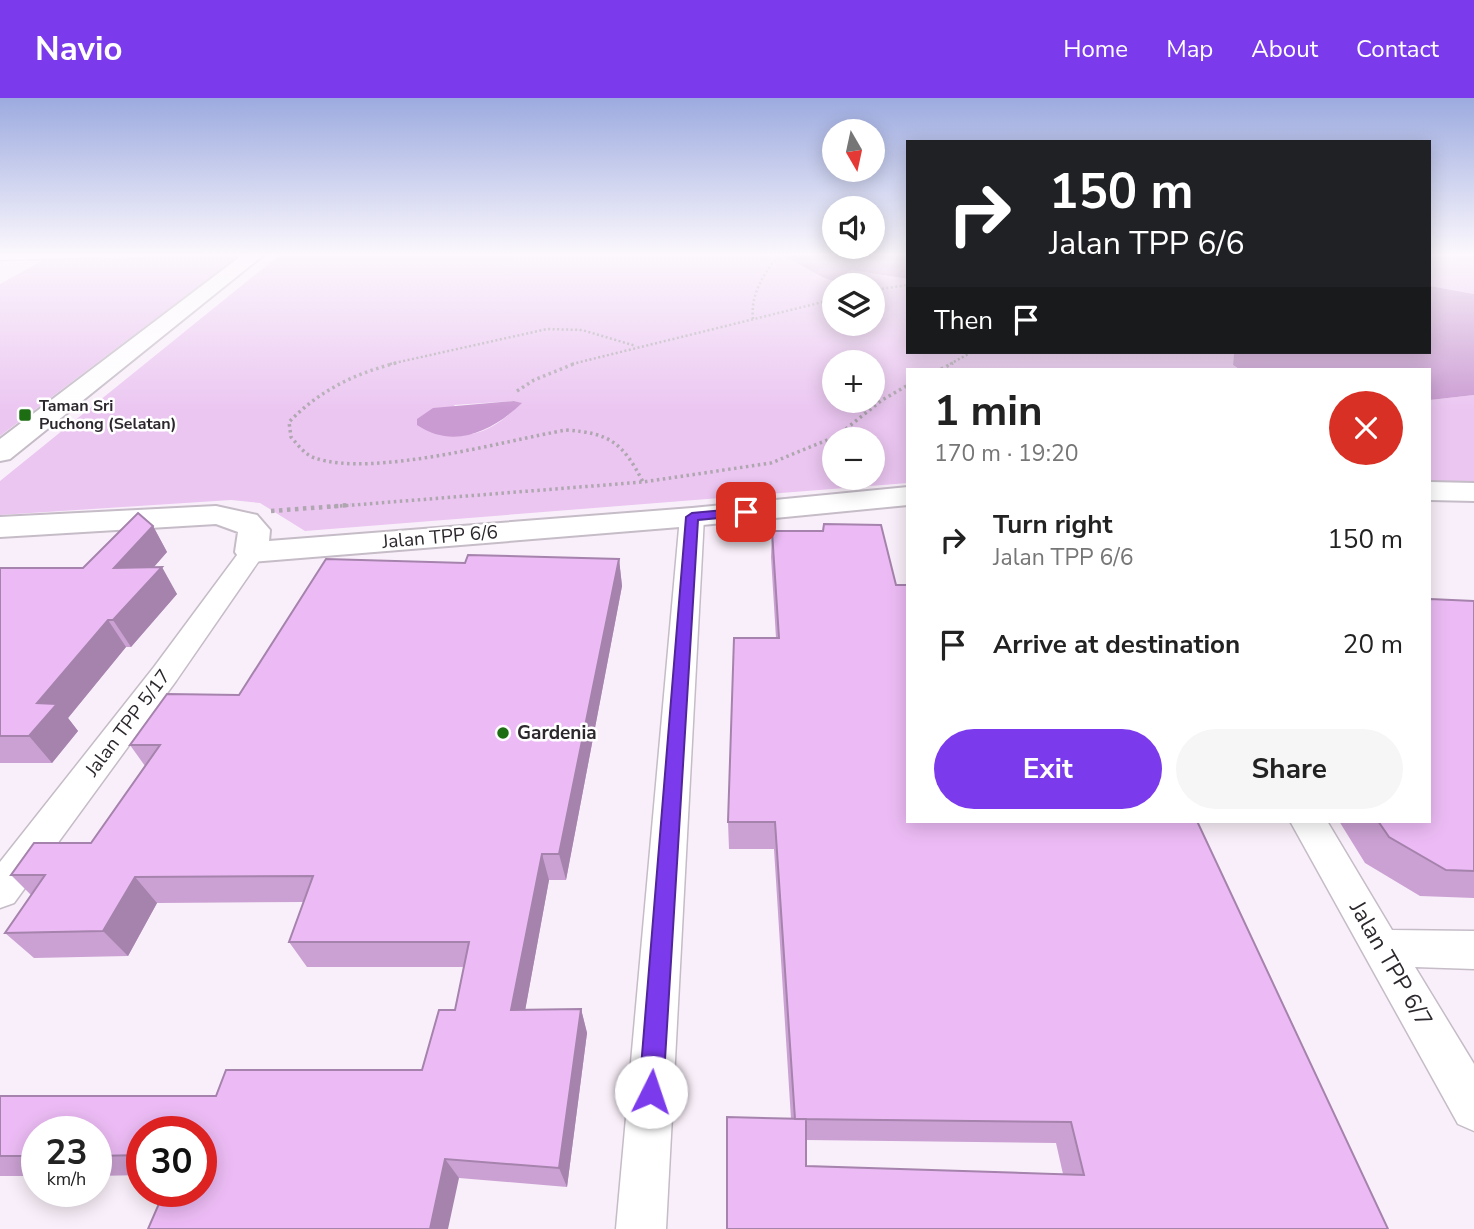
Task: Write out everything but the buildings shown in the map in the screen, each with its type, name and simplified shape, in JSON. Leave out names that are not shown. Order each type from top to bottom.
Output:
[{"type":"street","points":[[0,453],[189,306]]},
{"type":"street","points":[[1431,491],[1474,492]]},
{"type":"street","name":"Jalan TPP 6/6","points":[[252,552],[692,517],[906,496]]},
{"type":"street","points":[[0,527],[216,515],[246,522],[254,530],[252,552]]},
{"type":"street","points":[[641,1229],[692,517]]},
{"type":"street","name":"Jalan TPP 5/17","points":[[0,891],[165,674],[252,552]]},
{"type":"street","name":"Jalan TPP 6/7","points":[[1309,823],[1474,1108]]},
{"type":"street","points":[[1382,948],[1474,950]]},
{"type":"path","points":[[753,306],[753,319]]},
{"type":"path","points":[[517,391],[563,367],[636,346],[807,306]]},
{"type":"path","points":[[636,346],[576,329],[532,330],[378,366],[334,386],[300,409],[289,422],[291,437],[313,457],[348,463],[425,455],[566,430],[590,431],[625,448],[643,482]]},
{"type":"path","points":[[943,368],[968,354]]},
{"type":"path","points":[[264,511],[643,482],[771,463],[837,436],[881,400],[906,385]]},
{"type":"shaded area","points":[[0,306],[172,306],[0,436]]},
{"type":"shaded area","points":[[217,306],[822,306],[822,336],[885,336],[885,306],[906,306],[906,354],[1234,354],[1233,365],[1238,368],[906,368],[906,483],[885,485],[885,427],[822,427],[822,490],[305,531],[260,503],[231,500],[0,515],[0,481]],"holes":[[[514,401],[521,403],[499,422],[472,434],[454,405]]]},
{"type":"shaded area","points":[[1431,306],[1474,306],[1474,395],[1431,400],[1431,368],[1238,368],[1233,365],[1234,354],[1431,354]]},
{"type":"shaded area","points":[[1474,395],[1474,483],[1431,483],[1431,400]]},
{"type":"shaded area","points":[[514,401],[522,403],[499,422],[472,434],[445,436],[417,425],[417,419],[433,408]]},
{"type":"place","name":"Taman Sri Puchong (Selatan)","points":[[25,415]]},
{"type":"place","name":"Gardenia","points":[[503,733]]},
{"type":"route","points":[[651,1092],[692,517],[746,512]]}]
